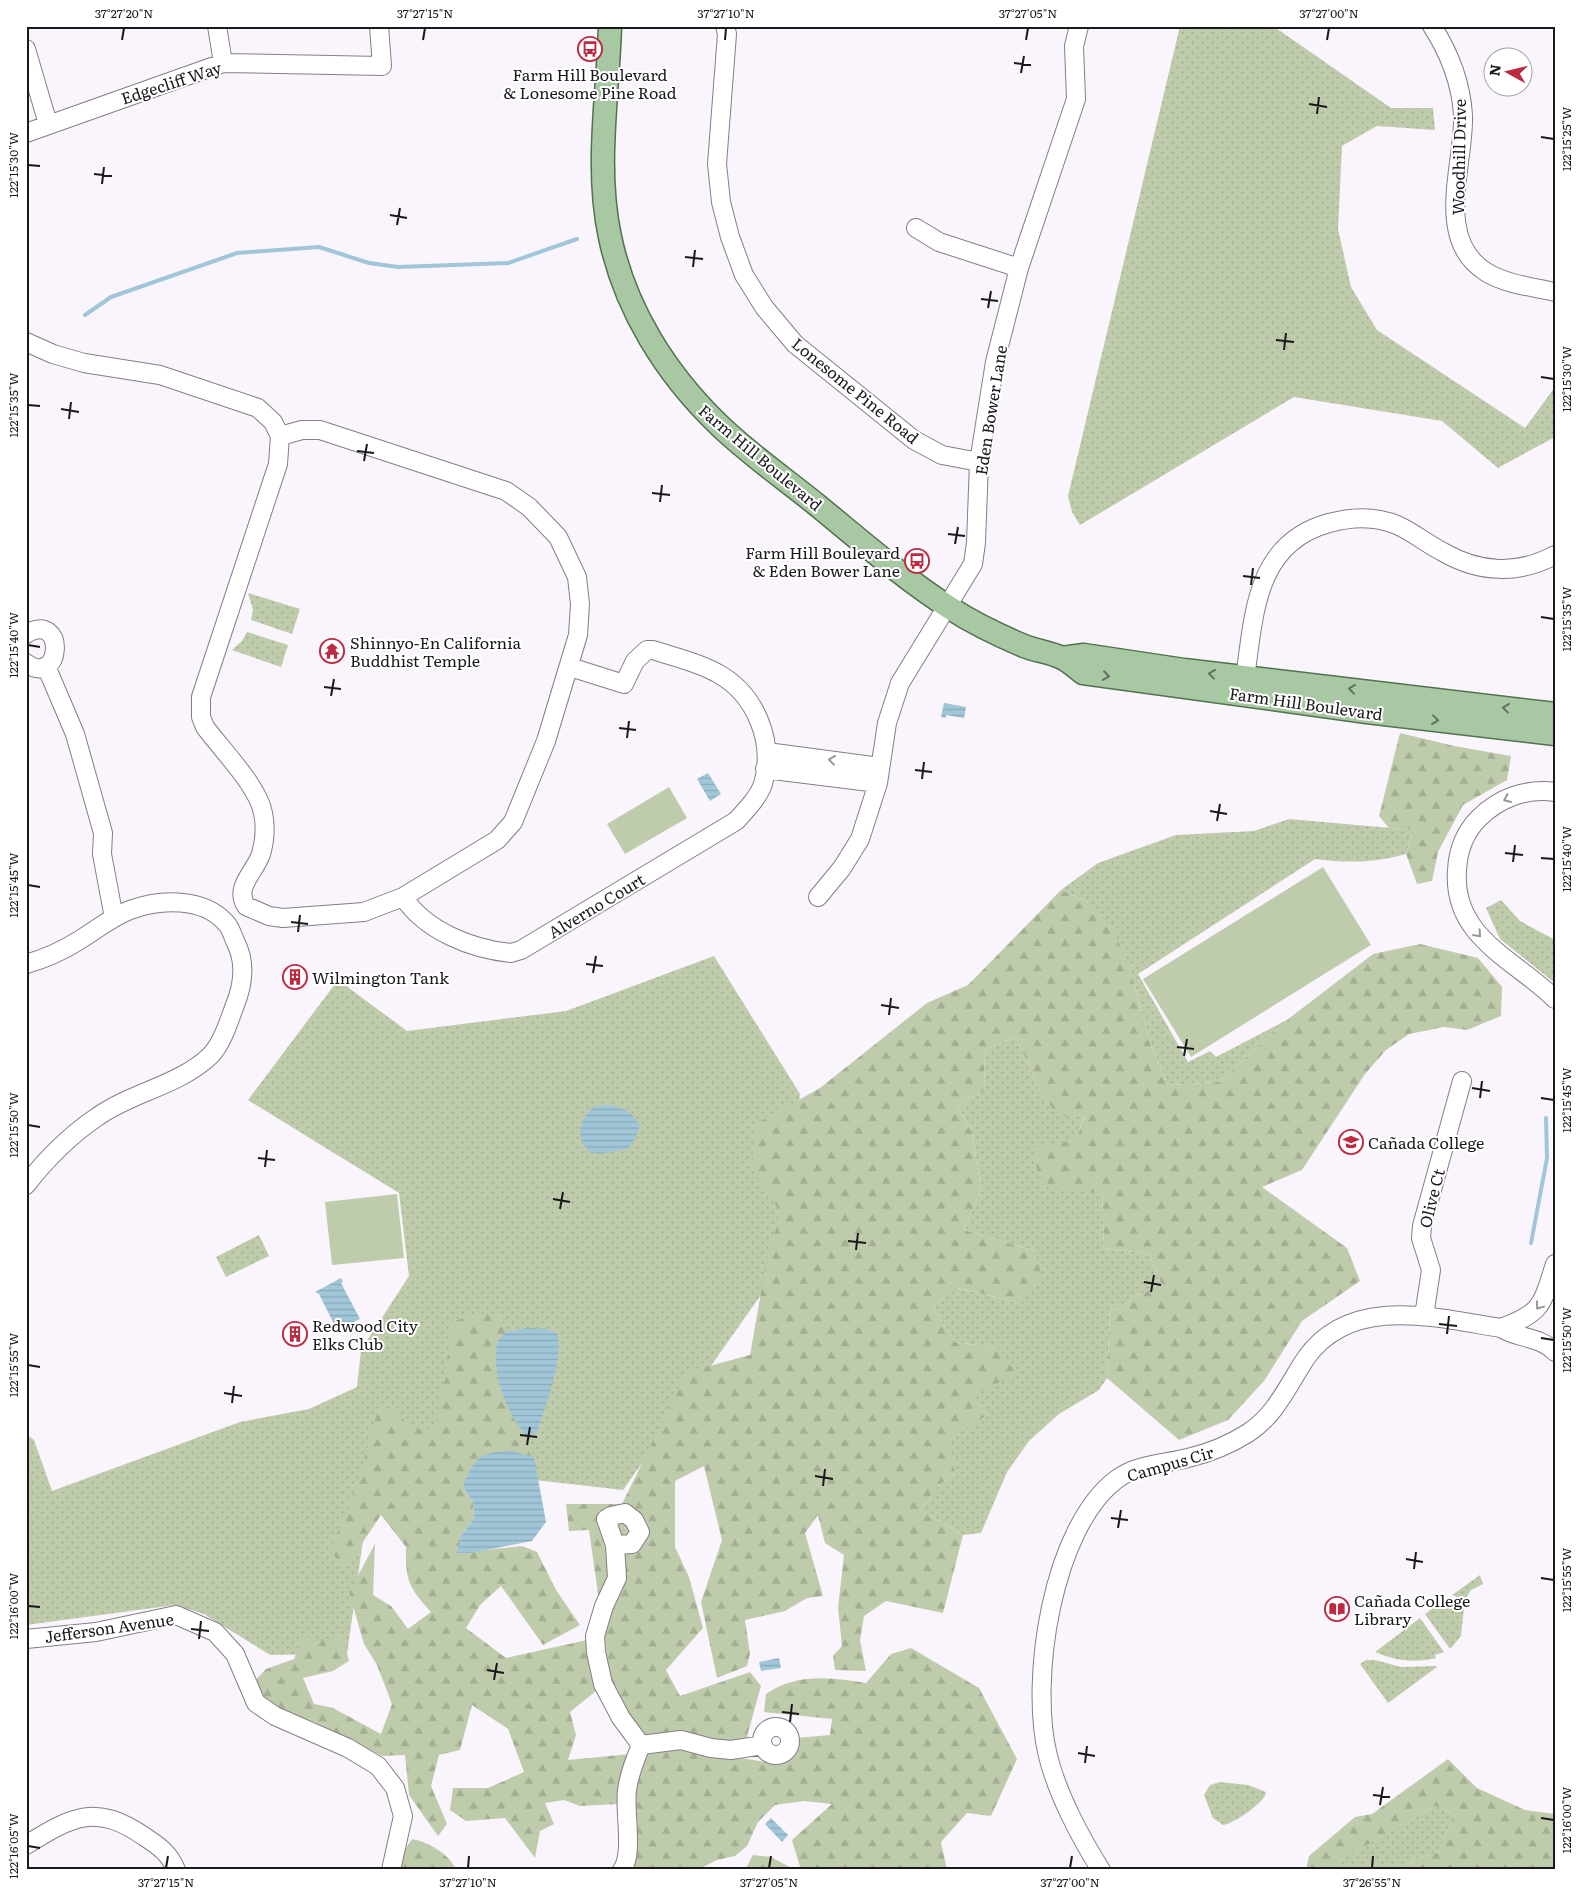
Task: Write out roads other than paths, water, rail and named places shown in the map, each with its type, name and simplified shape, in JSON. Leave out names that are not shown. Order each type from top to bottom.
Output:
[{"type":"main road","name":"Farm Hill Boulevard","points":[[610,26],[602,168],[605,203],[617,265],[627,294],[647,333],[671,371],[694,400],[720,426],[867,546],[948,607],[1001,636],[1033,650],[1062,658],[1083,673],[1367,712],[1555,734]]},
{"type":"main road","name":"Farm Hill Boulevard","points":[[1062,658],[1084,655],[1245,678],[1555,714]]},
{"type":"street","points":[[217,26],[223,63]]},
{"type":"street","name":"Edgecliff Way","points":[[26,133],[223,63],[382,66],[379,26]]},
{"type":"street","name":"Lonesome Pine Road","points":[[725,26],[727,34],[717,164],[721,202],[730,237],[744,275],[764,307],[795,344],[914,440],[942,455],[979,462]]},
{"type":"street","name":"Eden Bower Lane","points":[[818,897],[842,868],[860,839],[879,775],[887,724],[900,683],[973,564],[976,543],[979,462],[995,362],[1019,268],[1076,99],[1074,46],[1079,26]]},
{"type":"street","name":"Woodhill Drive","points":[[1432,26],[1454,66],[1460,89],[1463,116],[1455,216],[1467,254],[1487,273],[1512,282],[1555,292]]},
{"type":"street","points":[[26,49],[48,124]]},
{"type":"street","points":[[916,228],[939,242],[1019,268]]},
{"type":"street","points":[[26,342],[53,354],[84,363],[160,375],[249,404],[265,413],[280,436],[278,464],[208,673],[199,708],[205,727],[255,791],[263,810],[266,827],[260,856],[243,887],[241,895],[246,906],[269,916],[283,918],[364,912],[403,897],[497,840],[514,822],[546,741],[570,667],[578,635],[580,604],[577,577],[558,537],[529,507],[506,491],[335,433],[311,429],[280,436]]},
{"type":"street","points":[[1245,678],[1259,590],[1268,570],[1281,552],[1297,538],[1319,526],[1341,519],[1377,520],[1410,532],[1457,560],[1492,570],[1530,565],[1555,555]]},
{"type":"street","points":[[26,634],[37,630],[43,631],[53,638],[56,650],[51,662],[46,666],[35,667],[26,663]]},
{"type":"street","points":[[570,667],[624,684],[638,657],[647,650],[653,650],[716,672],[744,693],[755,710],[766,761],[879,775]]},
{"type":"street","points":[[46,666],[75,734],[103,833],[102,854],[114,918]]},
{"type":"street","name":"Alverno Court","points":[[403,897],[411,910],[446,935],[501,952],[511,953],[522,950],[736,821],[752,804],[762,785],[766,761]]},
{"type":"street","points":[[1555,792],[1519,794],[1500,802],[1485,812],[1472,825],[1463,841],[1458,860],[1456,880],[1458,900],[1477,934],[1555,1000]]},
{"type":"street","points":[[26,964],[41,960],[75,943],[130,910],[161,903],[185,903],[206,909],[226,923],[242,955],[242,989],[228,1024],[211,1055],[179,1078],[98,1115],[69,1137],[42,1164],[26,1185]]},
{"type":"street","name":"Olive Ct","points":[[1424,1316],[1431,1270],[1421,1238],[1422,1226],[1462,1081]]},
{"type":"street","points":[[1501,1328],[1522,1320],[1538,1309],[1544,1301],[1555,1264]]},
{"type":"street","name":"Campus Cir","points":[[1101,1870],[1075,1825],[1048,1758],[1041,1707],[1042,1666],[1050,1616],[1064,1566],[1085,1516],[1095,1501],[1120,1478],[1151,1465],[1187,1459],[1222,1448],[1250,1432],[1280,1402],[1307,1358],[1327,1338],[1354,1322],[1388,1315],[1424,1316],[1501,1328],[1511,1334],[1542,1342],[1555,1352]]},
{"type":"street","points":[[615,1546],[617,1578],[604,1606],[595,1636],[596,1652],[603,1684],[620,1718],[641,1745]]},
{"type":"street","name":"Jefferson Avenue","points":[[26,1639],[96,1632],[176,1616],[215,1632],[235,1654],[256,1703],[275,1716],[348,1748],[378,1766],[395,1788],[403,1816],[391,1870]]},
{"type":"street","points":[[641,1745],[681,1740],[712,1748],[731,1750],[763,1745]]},
{"type":"street","points":[[622,1870],[627,1855],[627,1792],[630,1775],[641,1745]]},
{"type":"street","points":[[26,1845],[54,1828],[80,1818],[104,1816],[124,1823],[162,1849],[172,1861],[176,1870]]},
{"type":"water","points":[[944,703],[966,707],[964,718],[946,715],[946,718],[941,717]]},
{"type":"water","points":[[708,773],[721,794],[710,801],[697,779]]},
{"type":"water","points":[[608,1105],[627,1111],[637,1120],[640,1125],[635,1139],[628,1149],[599,1154],[589,1152],[582,1139],[582,1122],[595,1106]]},
{"type":"water","points":[[341,1278],[343,1282],[341,1283],[360,1319],[337,1330],[319,1294],[315,1292]]},
{"type":"water","points":[[527,1328],[547,1329],[557,1333],[559,1343],[553,1383],[537,1433],[526,1435],[513,1416],[502,1392],[496,1367],[496,1355],[498,1342],[506,1332]]},
{"type":"water","points":[[512,1451],[534,1457],[546,1522],[532,1541],[471,1553],[457,1553],[461,1536],[474,1519],[473,1502],[463,1487],[471,1469],[485,1455]]},
{"type":"water","points":[[779,1658],[781,1668],[761,1671],[759,1662]]},
{"type":"water","points":[[771,1818],[788,1835],[782,1842],[765,1824]]},
{"type":"waterway","points":[[85,315],[111,297],[237,253],[319,247],[369,263],[398,267],[508,263],[577,239]]},
{"type":"waterway","points":[[1531,1243],[1547,1158],[1546,1118]]},
{"type":"place","name":"Farm Hill Boulevard & Lonesome Pine Road","points":[[590,49]]},
{"type":"place","name":"Farm Hill Boulevard & Eden Bower Lane","points":[[917,561]]},
{"type":"place","name":"Shinnyo-En California Buddhist Temple","points":[[332,651]]},
{"type":"place","name":"Wilmington Tank","points":[[295,977]]},
{"type":"place","name":"Cañada College","points":[[1351,1142]]},
{"type":"place","name":"Redwood City Elks Club","points":[[295,1334]]},
{"type":"place","name":"Cañada College Library","points":[[1337,1609]]}]
